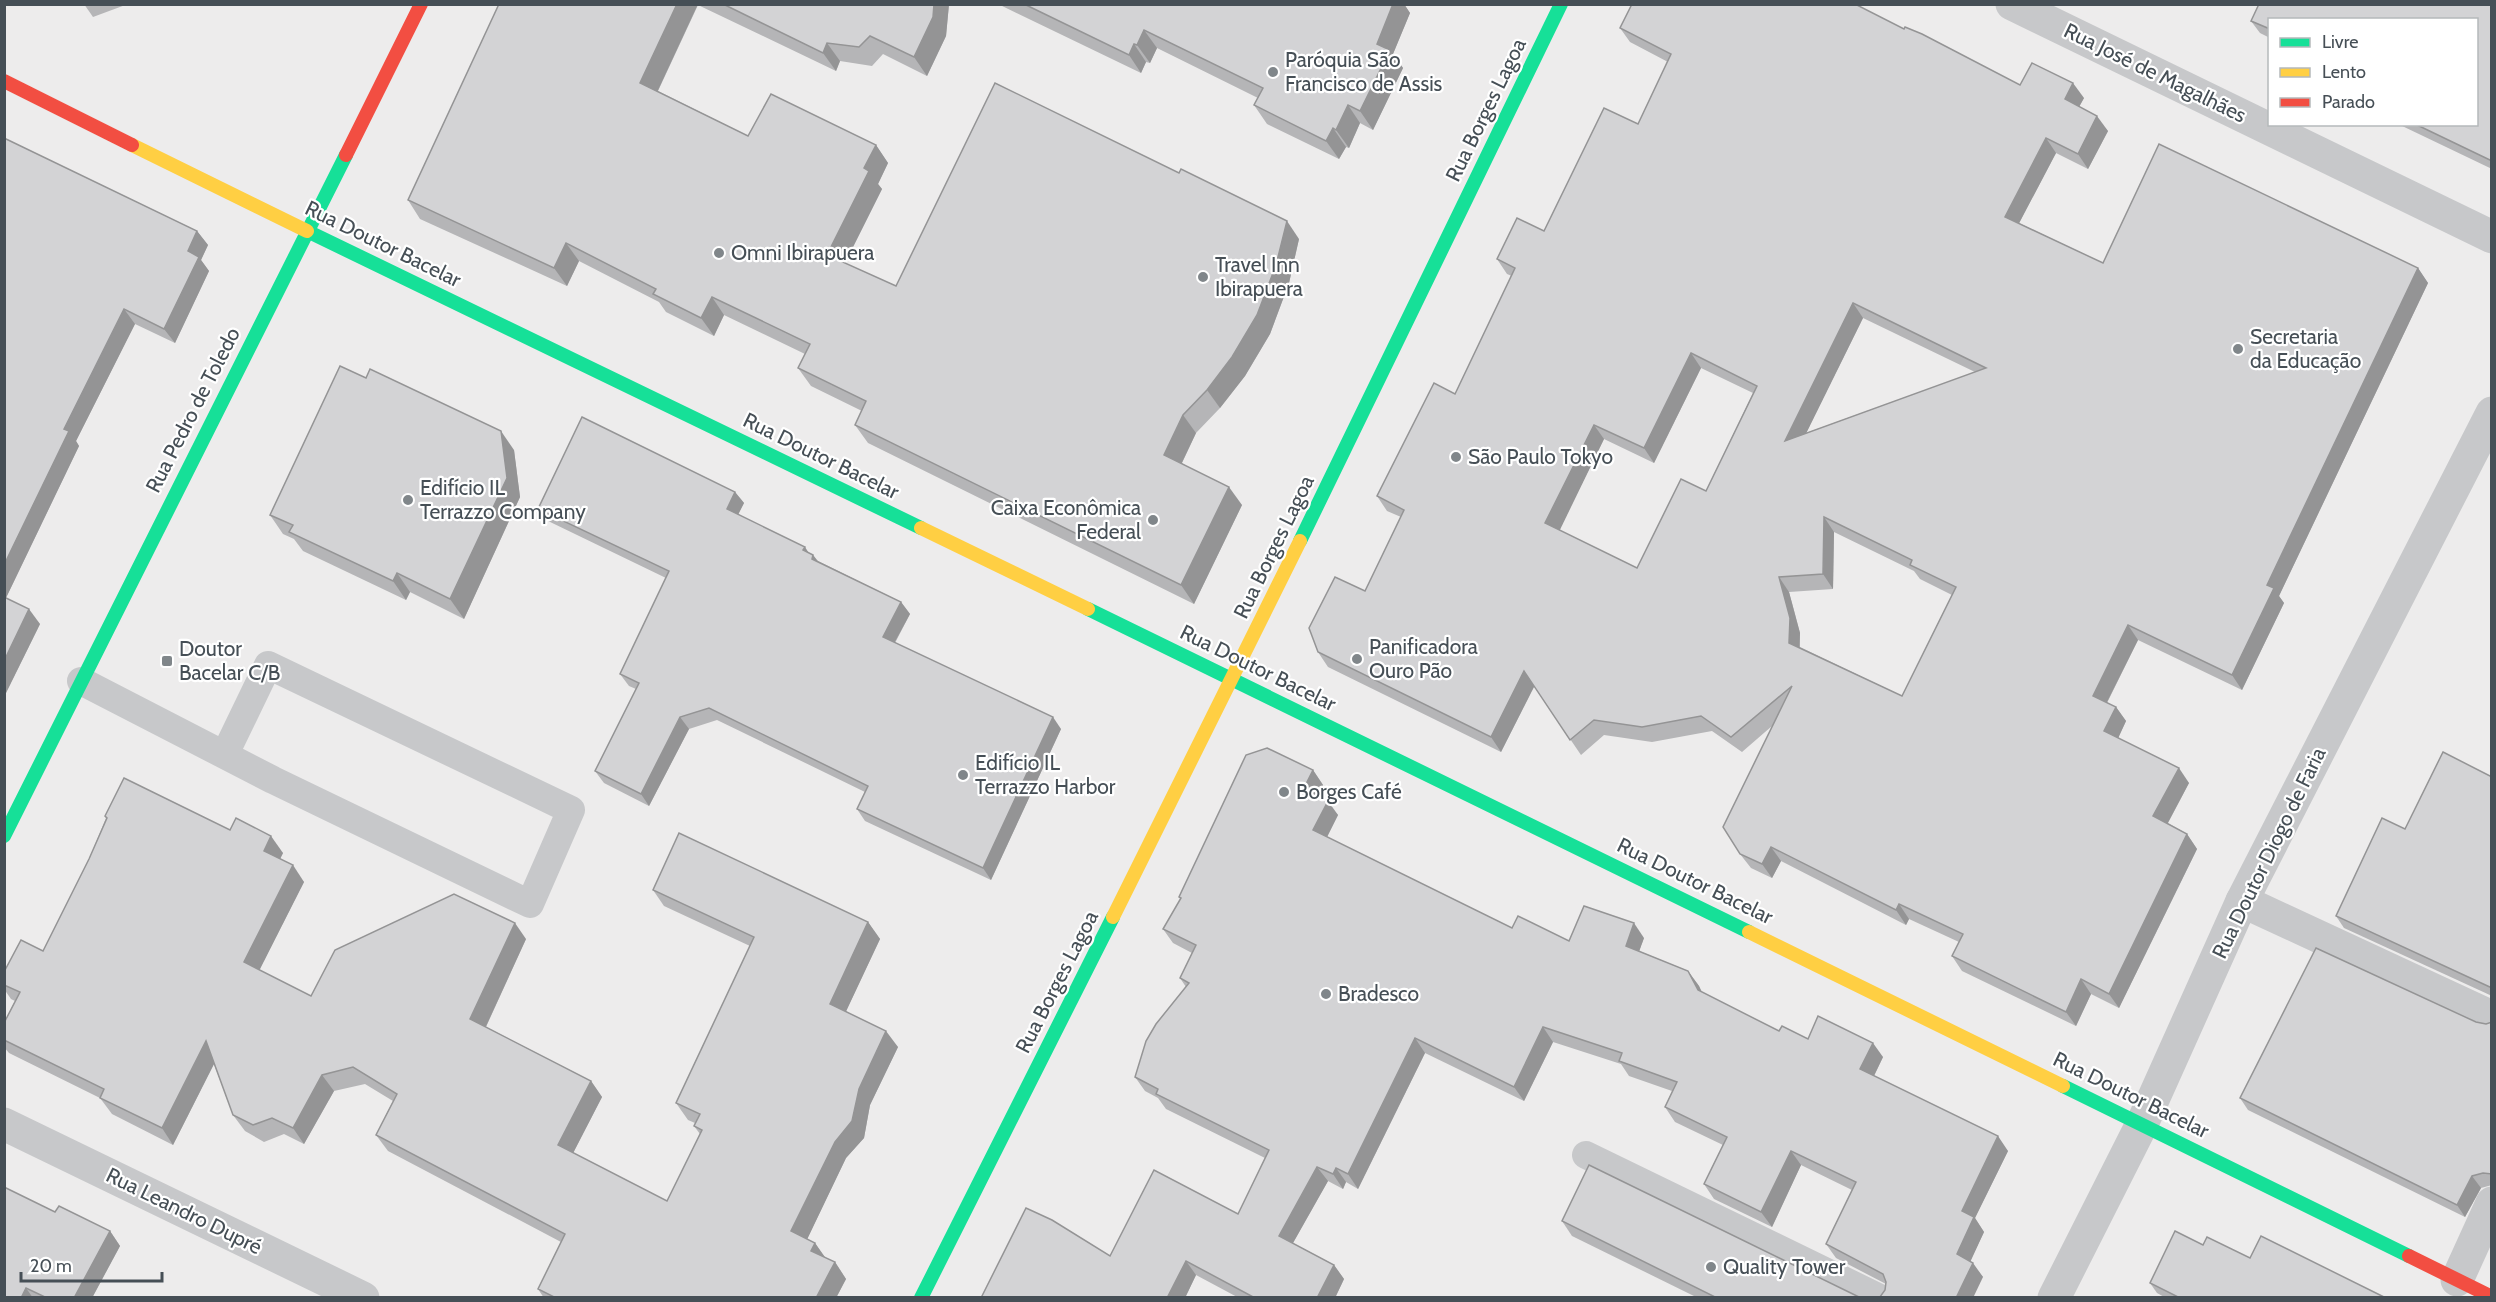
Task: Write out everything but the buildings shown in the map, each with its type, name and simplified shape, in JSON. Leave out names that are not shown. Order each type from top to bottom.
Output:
[{"type":"street","name":"Rua Pedro de Toledo","points":[[4,836],[421,4]]},
{"type":"street","name":"Rua Borges Lagoa","points":[[921,1298],[1233,679],[1560,4]]},
{"type":"street","name":"Rua José de Magalhães","points":[[2012,4],[2492,237]]},
{"type":"street","name":"Rua Doutor Bacelar","points":[[4,81],[307,231],[1233,679],[2492,1297]]},
{"type":"street","name":"Rua Doutor Diogo de Faria","points":[[2054,1298],[2142,1124],[2242,901],[2492,413]]},
{"type":"street","points":[[2242,901],[2492,1017]]},
{"type":"street","name":"Rua Leandro Dupré","points":[[4,1124],[363,1298]]},
{"type":"street","points":[[2457,1280],[2492,1203]]},
{"type":"lane","points":[[81,681],[225,754],[530,904],[571,810],[268,665],[225,754]]},
{"type":"lane","points":[[1586,1155],[1880,1298]]},
{"type":"traffic: fast","points":[[1300,541],[1561,4]]},
{"type":"traffic: fast","points":[[4,836],[346,155]]},
{"type":"traffic: fast","points":[[307,231],[921,528]]},
{"type":"traffic: fast","points":[[1088,609],[1749,932]]},
{"type":"traffic: fast","points":[[921,1298],[1113,917]]},
{"type":"traffic: fast","points":[[2063,1086],[2409,1256]]},
{"type":"traffic: slow","points":[[132,145],[307,231]]},
{"type":"traffic: slow","points":[[921,528],[1088,609]]},
{"type":"traffic: slow","points":[[1113,917],[1300,541]]},
{"type":"traffic: slow","points":[[1749,932],[2063,1086]]},
{"type":"traffic: jam","points":[[346,155],[421,4]]},
{"type":"traffic: jam","points":[[4,81],[132,145]]},
{"type":"traffic: jam","points":[[2409,1256],[2492,1297]]},
{"type":"place","name":"Paróquia São Francisco de Assis","points":[[1273,72]]},
{"type":"place","name":"Omni Ibirapuera","points":[[719,253]]},
{"type":"place","name":"Travel Inn Ibirapuera","points":[[1203,277]]},
{"type":"place","name":"Secretaria da Educação","points":[[2238,349]]},
{"type":"place","name":"São Paulo Tokyo","points":[[1456,457]]},
{"type":"place","name":"Edifício IL Terrazzo Company","points":[[408,500]]},
{"type":"place","name":"Caixa Econômica Federal","points":[[1153,520]]},
{"type":"place","name":"Panificadora Ouro Pão","points":[[1357,659]]},
{"type":"place","name":"Doutor Bacelar C/B","points":[[167,661]]},
{"type":"place","name":"Edifício IL Terrazzo Harbor","points":[[963,775]]},
{"type":"place","name":"Borges Café","points":[[1284,792]]},
{"type":"place","name":"Bradesco","points":[[1326,994]]},
{"type":"place","name":"Quality Tower","points":[[1711,1267]]}]
